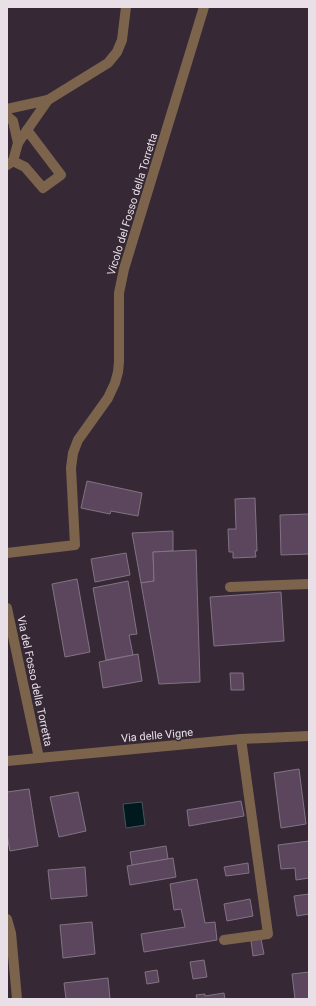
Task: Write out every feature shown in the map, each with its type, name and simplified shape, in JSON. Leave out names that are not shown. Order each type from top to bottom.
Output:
[{"type":"street","points":[[7,109],[48,100],[108,63],[117,52],[122,40],[126,7]]},
{"type":"street","name":"Vicolo del Fosso della Torretta","points":[[7,552],[75,545],[71,468],[73,454],[78,440],[108,398],[115,383],[119,362],[120,282],[204,7]]},
{"type":"street","points":[[26,130],[61,175],[43,188],[25,166],[10,163],[18,143],[26,130],[48,100]]},
{"type":"street","points":[[7,116],[13,121],[18,143]]},
{"type":"street","points":[[230,587],[309,584]]},
{"type":"street","name":"Via del Fosso della Torretta","points":[[7,608],[39,758]]},
{"type":"street","name":"Via delle Vigne","points":[[7,761],[241,739],[309,736]]},
{"type":"street","points":[[224,940],[268,934],[241,739]]},
{"type":"street","points":[[7,919],[11,933],[17,999]]},
{"type":"water","points":[[142,802],[145,825],[126,828],[123,804]]},
{"type":"building","points":[[87,481],[142,493],[138,516],[111,511],[110,514],[81,508]]},
{"type":"building","points":[[255,498],[256,557],[233,558],[233,552],[229,552],[228,529],[236,529],[235,499]]},
{"type":"building","points":[[309,514],[309,554],[281,555],[280,515]]},
{"type":"building","points":[[173,531],[173,551],[153,552],[154,581],[141,583],[132,533]]},
{"type":"building","points":[[196,550],[200,682],[159,684],[141,583],[154,581],[153,552]]},
{"type":"building","points":[[126,553],[130,575],[95,582],[91,559]]},
{"type":"building","points":[[77,579],[90,652],[65,657],[52,584]]},
{"type":"building","points":[[128,581],[137,634],[129,635],[133,655],[106,660],[93,588]]},
{"type":"building","points":[[281,592],[284,641],[214,646],[210,597]]},
{"type":"building","points":[[138,654],[142,681],[103,688],[99,662]]},
{"type":"building","points":[[230,673],[243,673],[244,690],[231,690]]},
{"type":"building","points":[[299,769],[306,824],[281,828],[274,773]]},
{"type":"building","points":[[29,789],[38,846],[10,851],[7,835],[7,792]]},
{"type":"building","points":[[78,792],[86,831],[59,837],[50,797]]},
{"type":"building","points":[[241,801],[244,816],[189,826],[187,810]]},
{"type":"building","points":[[309,841],[309,878],[296,880],[295,868],[281,869],[278,845]]},
{"type":"building","points":[[166,846],[168,859],[132,865],[130,852]]},
{"type":"building","points":[[173,858],[176,877],[130,885],[127,866]]},
{"type":"building","points":[[248,863],[249,873],[226,876],[224,867]]},
{"type":"building","points":[[85,867],[87,896],[51,899],[48,870]]},
{"type":"building","points":[[197,879],[205,923],[215,922],[217,940],[144,952],[141,934],[185,927],[181,909],[174,910],[170,884]]},
{"type":"building","points":[[309,894],[309,914],[297,916],[294,896]]},
{"type":"building","points":[[250,899],[253,916],[227,921],[224,904]]},
{"type":"building","points":[[92,922],[95,954],[63,958],[60,925]]},
{"type":"building","points":[[261,939],[264,954],[253,956],[251,941]]},
{"type":"building","points":[[204,960],[207,977],[193,979],[190,962]]},
{"type":"building","points":[[157,970],[159,982],[147,984],[145,972]]},
{"type":"building","points":[[309,972],[309,999],[295,999],[292,974]]},
{"type":"building","points":[[108,978],[110,999],[66,999],[64,983]]},
{"type":"building","points":[[224,993],[225,999],[197,999],[196,995],[205,994],[205,996]]}]
